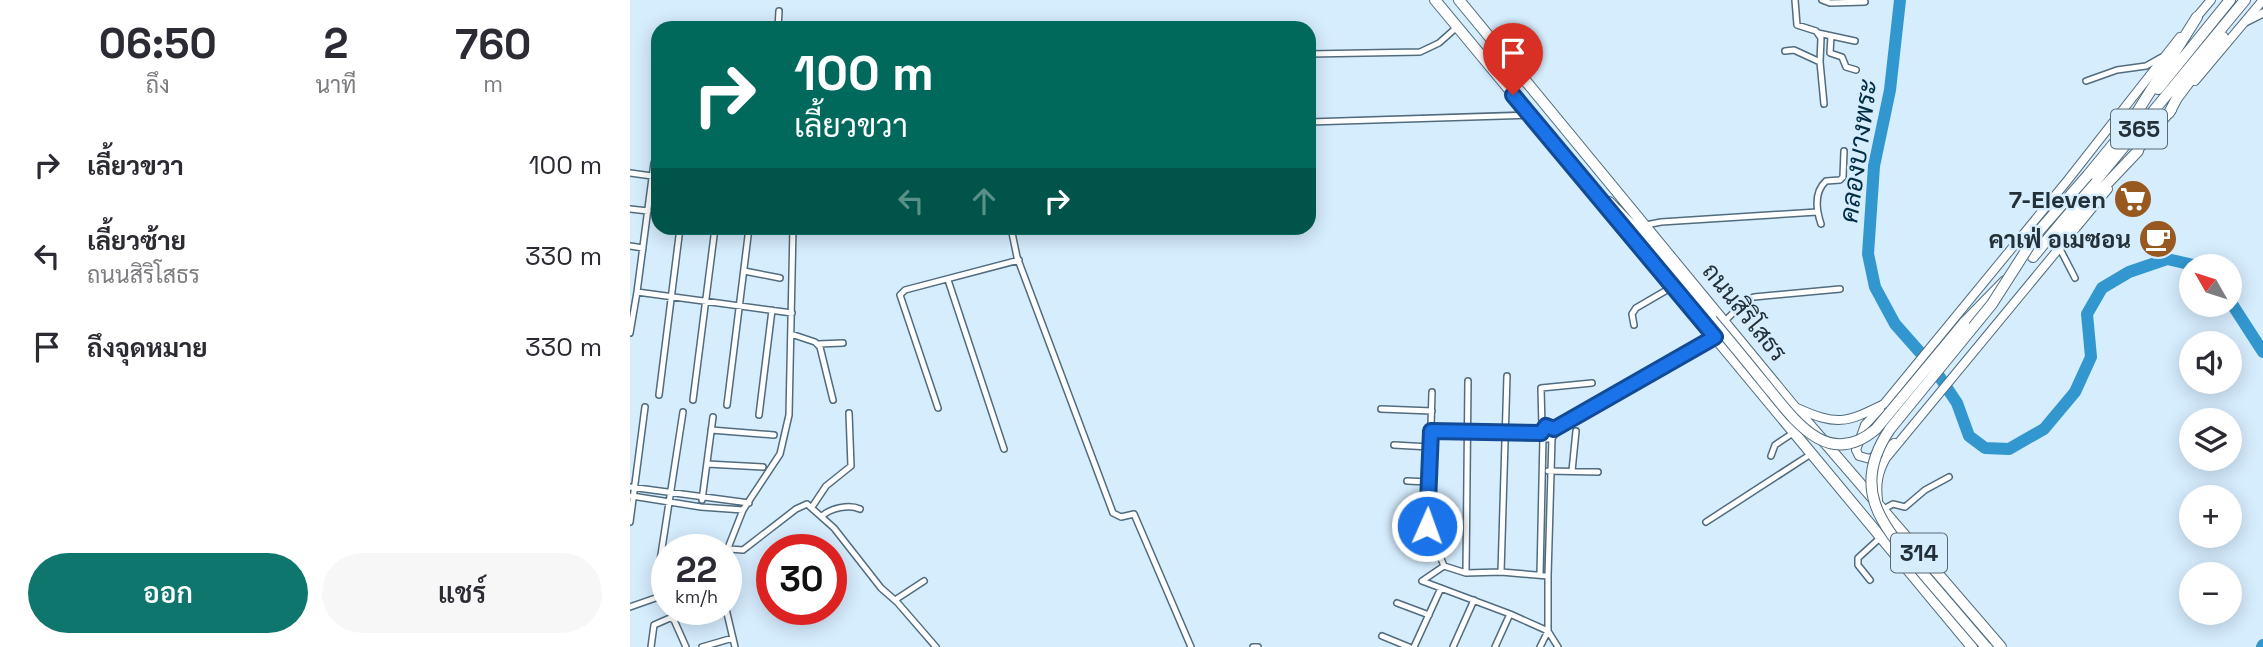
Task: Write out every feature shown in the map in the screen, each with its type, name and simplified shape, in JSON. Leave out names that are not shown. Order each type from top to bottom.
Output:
[{"type":"highway","name":"ถนนสิริโสธร","points":[[1435,0],[1972,647]]},
{"type":"highway","name":"ถนนสิริโสธร","points":[[1459,0],[1795,408],[2001,647]]},
{"type":"highway","name":"365","points":[[2129,125],[2230,0]]},
{"type":"highway","points":[[2169,113],[2248,0]]},
{"type":"highway","name":"365","points":[[2033,257],[2248,0]]},
{"type":"highway","points":[[1986,647],[1883,524],[1873,496],[1874,465],[1878,452],[1891,429],[1992,304],[2038,232],[2129,125],[2197,17]]},
{"type":"highway","points":[[1575,169],[1642,236],[1801,426],[1823,441],[1843,445],[1863,439],[1876,429],[1964,323],[2011,275],[2077,217],[2137,151]]},
{"type":"highway","points":[[1823,468],[1835,467],[1838,458]]},
{"type":"highway","points":[[1841,489],[1843,480],[1853,476]]},
{"type":"main road","name":"365","points":[[1795,408],[1821,419],[1839,421],[1849,420],[1884,404],[2211,0]]},
{"type":"main road","name":"365","points":[[1881,508],[1877,481],[1881,467],[2263,0]]},
{"type":"main road","points":[[1884,404],[1865,425],[1859,437],[1856,450],[1859,456],[1870,459],[1875,457],[1907,433]]},
{"type":"street","points":[[1795,0],[1797,25],[1818,33],[1855,41]]},
{"type":"street","points":[[1822,0],[1830,3],[1865,2]]},
{"type":"street","points":[[778,21],[779,11]]},
{"type":"street","points":[[2243,23],[2263,13]]},
{"type":"street","points":[[1316,54],[1420,52],[1439,43],[1457,27]]},
{"type":"street","points":[[1818,33],[1821,38],[1824,104]]},
{"type":"street","points":[[1832,36],[1830,53],[1842,57],[1846,66],[1856,70]]},
{"type":"street","points":[[1785,51],[1794,50],[1820,62]]},
{"type":"street","points":[[2086,81],[2116,70],[2146,66],[2165,56]]},
{"type":"street","points":[[1316,122],[1530,115]]},
{"type":"street","points":[[1821,223],[1817,212],[1817,198],[1823,183],[1843,177],[1844,151]]},
{"type":"street","points":[[630,173],[651,176]]},
{"type":"street","points":[[630,333],[632,301],[637,292],[651,185]]},
{"type":"street","points":[[630,209],[648,211]]},
{"type":"street","points":[[1646,225],[1817,212]]},
{"type":"street","points":[[659,395],[679,235]]},
{"type":"street","points":[[693,400],[714,235]]},
{"type":"street","points":[[727,405],[748,235]]},
{"type":"street","points":[[734,534],[743,510],[780,454],[789,415],[793,235]]},
{"type":"street","points":[[1013,235],[1018,260],[1113,513],[1121,517],[1134,514],[1191,647]]},
{"type":"street","points":[[630,246],[643,248]]},
{"type":"street","points":[[2060,249],[2075,278]]},
{"type":"street","points":[[938,408],[900,295],[905,290],[1018,260]]},
{"type":"street","points":[[744,271],[780,278]]},
{"type":"street","points":[[948,280],[1004,449]]},
{"type":"street","points":[[1634,325],[1632,314],[1636,308],[1672,287]]},
{"type":"street","points":[[1725,321],[1746,300],[1754,297],[1840,289]]},
{"type":"street","points":[[637,292],[792,313]]},
{"type":"street","points":[[759,415],[772,310]]},
{"type":"street","points":[[791,334],[818,344],[843,343]]},
{"type":"street","points":[[1540,647],[1548,631],[1550,471],[1554,429],[1715,337]]},
{"type":"street","points":[[818,344],[833,400]]},
{"type":"street","points":[[1501,572],[1507,376]]},
{"type":"street","points":[[1466,573],[1468,381]]},
{"type":"street","points":[[1540,575],[1542,388],[1592,383]]},
{"type":"street","points":[[1432,392],[1427,526],[1444,566],[1466,573],[1501,572],[1548,576]]},
{"type":"street","points":[[630,522],[632,487],[645,407]]},
{"type":"street","points":[[1381,410],[1432,411]]},
{"type":"street","points":[[663,534],[683,412]]},
{"type":"street","points":[[812,507],[826,486],[851,466],[849,413]]},
{"type":"street","points":[[701,507],[713,416]]},
{"type":"street","points":[[1542,433],[1548,425],[1554,429]]},
{"type":"street","points":[[711,430],[775,435]]},
{"type":"street","points":[[1431,431],[1542,433],[1552,438]]},
{"type":"street","points":[[1572,471],[1576,431]]},
{"type":"street","points":[[1771,456],[1775,445],[1794,433]]},
{"type":"street","points":[[1394,445],[1430,447]]},
{"type":"street","points":[[1706,522],[1811,454]]},
{"type":"street","points":[[707,464],[763,467]]},
{"type":"street","points":[[1541,471],[1598,471]]},
{"type":"street","points":[[1881,508],[1893,503],[1905,507],[1925,490],[1949,477]]},
{"type":"street","points":[[1407,481],[1429,482]]},
{"type":"street","points":[[632,487],[749,503]]},
{"type":"street","points":[[632,496],[701,507],[743,510]]},
{"type":"street","points":[[742,550],[796,509],[807,504],[834,528],[881,588],[936,647]]},
{"type":"street","points":[[822,516],[831,510],[855,507],[860,509]]},
{"type":"street","points":[[1870,580],[1858,565],[1858,558],[1881,537]]},
{"type":"street","points":[[1444,566],[1422,581],[1548,631],[1558,647]]},
{"type":"street","points":[[895,600],[924,581]]},
{"type":"street","points":[[1382,636],[1412,647],[1441,588]]},
{"type":"street","points":[[630,607],[651,600]]},
{"type":"street","points":[[1453,647],[1474,600]]},
{"type":"street","points":[[1397,603],[1429,615]]},
{"type":"street","points":[[1495,647],[1510,614]]},
{"type":"street","points":[[651,647],[654,625],[670,618],[674,620],[686,647]]},
{"type":"street","points":[[730,625],[735,647]]},
{"type":"street","points":[[702,647],[733,638]]},
{"type":"waterway","name":"คลองบางพระ","points":[[1900,0],[1890,90],[1874,166],[1868,254],[1875,287],[1895,324],[1933,367],[1957,403],[1969,436],[1985,448],[2009,449],[2044,429],[2075,392],[2091,357],[2087,314],[2102,288],[2129,272],[2167,259],[2179,262]]},
{"type":"waterway","name":"คลองบางพระ","points":[[2240,317],[2263,352]]},
{"type":"place","name":"7-Eleven","points":[[2133,199]]},
{"type":"place","name":"คาเฟ่ อเมซอน","points":[[2158,239]]},
{"type":"route","points":[[1427,526],[1431,431],[1541,433],[1546,426],[1554,429],[1715,337],[1513,95]]}]
